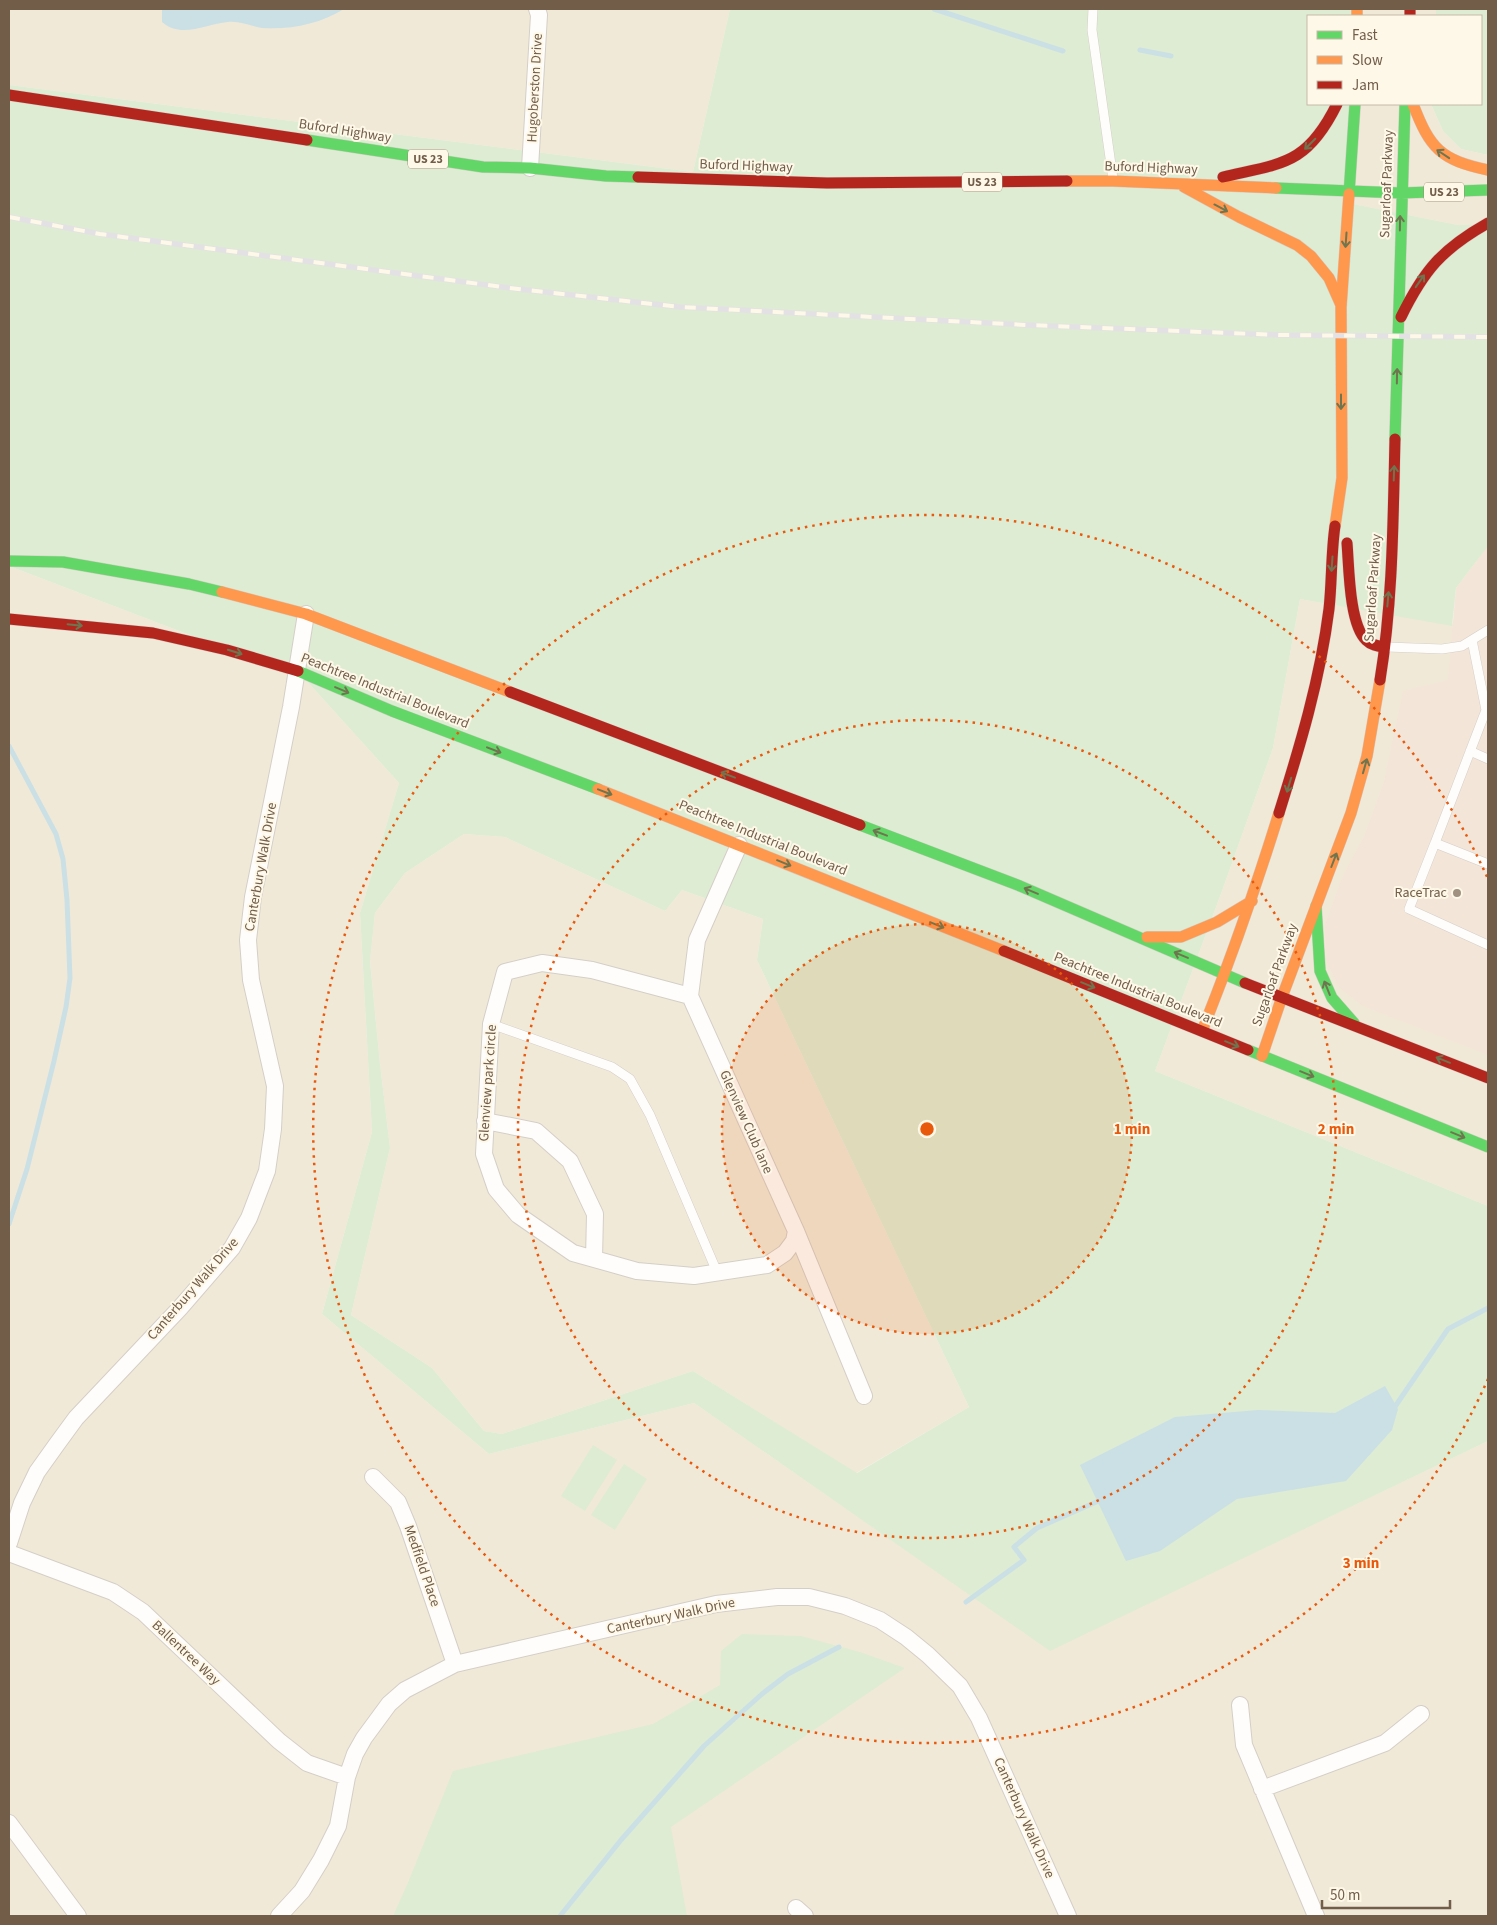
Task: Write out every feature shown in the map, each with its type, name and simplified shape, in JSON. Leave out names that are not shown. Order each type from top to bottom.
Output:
[{"type":"main road","name":"Buford Highway","points":[[9,95],[483,167],[530,168],[606,176],[827,183],[1113,180],[1400,193],[1488,190]]},
{"type":"main road","points":[[1191,184],[1286,163],[1310,146],[1331,118],[1337,105]]},
{"type":"main road","points":[[1355,105],[1341,307],[1342,478],[1354,615],[1364,638],[1377,647],[1384,647]]},
{"type":"main road","name":"Sugarloaf Parkway","points":[[1262,1056],[1282,997],[1351,813],[1367,756],[1384,647],[1392,550],[1400,193],[1405,105]]},
{"type":"main road","points":[[1413,105],[1422,130],[1437,150],[1459,164],[1488,170]]},
{"type":"main road","points":[[1178,184],[1239,217],[1297,244],[1311,256],[1329,278],[1341,307]]},
{"type":"main road","points":[[1398,324],[1414,290],[1435,260],[1464,235],[1488,223]]},
{"type":"main road","points":[[1202,1031],[1252,902],[1303,738],[1317,682],[1329,609],[1334,535],[1342,478]]},
{"type":"main road","points":[[9,561],[63,562],[189,584],[306,614],[1020,886],[1225,975],[1488,1078]]},
{"type":"main road","name":"Peachtree Industrial Boulevard","points":[[9,619],[153,633],[227,650],[298,671],[392,711],[651,809],[1488,1147]]},
{"type":"main road","points":[[1140,937],[1181,937],[1217,922],[1252,902]]},
{"type":"main road","points":[[1316,906],[1320,971],[1332,998],[1357,1026]]},
{"type":"street","name":"Hugoberston Drive","points":[[530,168],[539,15],[537,9]]},
{"type":"street","name":"Canterbury Walk Drive","points":[[9,1543],[22,1504],[37,1472],[76,1418],[180,1308],[232,1248],[249,1218],[267,1171],[273,1129],[275,1086],[251,980],[248,940],[253,897],[298,671],[306,614]]},
{"type":"street","points":[[690,996],[698,940],[739,845]]},
{"type":"street","name":"Glenview park circle","points":[[690,996],[592,970],[542,963],[505,972],[491,1024],[484,1154],[496,1190],[518,1216],[573,1253],[637,1271],[694,1276],[766,1264],[785,1253],[794,1241],[796,1231]]},
{"type":"street","name":"Glenview Club lane","points":[[690,996],[796,1231],[864,1396]]},
{"type":"street","points":[[486,1121],[536,1132],[570,1162],[595,1214],[594,1259]]},
{"type":"street","name":"Medfield Place","points":[[373,1477],[398,1502],[455,1664]]},
{"type":"street","name":"Ballentree Way","points":[[9,1554],[113,1592],[143,1612],[278,1741],[307,1763],[347,1777]]},
{"type":"street","name":"Canterbury Walk Drive","points":[[279,1916],[302,1891],[322,1860],[338,1826],[347,1777],[355,1754],[388,1704],[405,1690],[455,1664],[716,1604],[776,1597],[809,1597],[845,1606],[880,1620],[906,1637],[928,1655],[960,1686],[979,1718],[1068,1916]]},
{"type":"street","points":[[1240,1705],[1244,1744],[1316,1916]]},
{"type":"street","points":[[1262,1789],[1385,1743],[1421,1714]]},
{"type":"street","points":[[9,1823],[78,1916]]},
{"type":"lane","points":[[1093,9],[1092,30],[1113,180]]},
{"type":"lane","points":[[1384,647],[1442,650],[1462,646],[1488,630]]},
{"type":"lane","points":[[1472,640],[1486,710],[1409,909],[1488,945]]},
{"type":"lane","points":[[1470,751],[1488,759]]},
{"type":"lane","points":[[1434,842],[1488,864]]},
{"type":"lane","points":[[491,1024],[612,1067],[630,1079],[650,1115],[717,1272]]},
{"type":"shaded area","points":[[9,9],[730,9],[693,172],[9,85]]},
{"type":"shaded area","points":[[162,9],[344,9],[325,19],[294,27],[262,28],[228,22],[185,30],[169,27],[162,22]]},
{"type":"shaded area","points":[[1363,9],[1436,9],[1436,15],[1363,15]]},
{"type":"shaded area","points":[[1358,105],[1431,105],[1443,131],[1461,149],[1488,155],[1488,225],[1458,225],[1352,204]]},
{"type":"shaded area","points":[[1488,535],[1488,1206],[1155,1071],[1273,748],[1300,599],[1452,625]]},
{"type":"shaded area","points":[[1488,546],[1488,1055],[1363,1006],[1339,987],[1326,960],[1325,925],[1342,878],[1364,837],[1384,782],[1403,691],[1448,680],[1456,588]]},
{"type":"shaded area","points":[[9,566],[305,679],[399,783],[360,913],[372,1132],[322,1314],[489,1454],[694,1403],[1050,1650],[1488,1441],[1488,1916],[9,1916]]},
{"type":"shaded area","points":[[464,834],[505,837],[665,911],[682,890],[763,919],[757,960],[969,1407],[856,1473],[693,1371],[502,1434],[484,1431],[432,1368],[351,1315],[390,1148],[370,960],[375,913],[405,873]]},
{"type":"shaded area","points":[[1385,1386],[1398,1409],[1392,1430],[1346,1481],[1237,1499],[1160,1551],[1126,1561],[1080,1465],[1175,1417],[1258,1410],[1335,1413]]},
{"type":"green space","points":[[730,9],[1363,9],[1363,15],[1307,15],[1307,105],[1358,105],[1353,204],[1458,225],[1488,225],[1488,546],[1456,588],[1452,626],[1300,599],[1273,748],[1155,1071],[1488,1206],[1488,1441],[1050,1651],[694,1403],[489,1454],[322,1314],[372,1132],[360,913],[399,783],[305,679],[9,566],[9,85],[693,172]],"holes":[[[464,834],[505,837],[665,911],[682,890],[763,919],[757,960],[969,1407],[857,1473],[693,1371],[502,1434],[484,1431],[432,1368],[351,1315],[390,1148],[370,961],[375,913],[405,873]]]},
{"type":"green space","points":[[1436,9],[1488,9],[1488,155],[1461,149],[1443,131],[1431,105],[1482,105],[1482,15],[1436,15]]},
{"type":"green space","points":[[593,1445],[617,1460],[585,1511],[561,1496]]},
{"type":"green space","points":[[624,1464],[647,1479],[615,1530],[591,1515]]},
{"type":"green space","points":[[742,1634],[801,1636],[860,1652],[905,1668],[671,1827],[687,1916],[393,1916],[453,1771],[653,1724],[720,1685],[721,1651]]},
{"type":"waterway","points":[[934,9],[1063,51]]},
{"type":"waterway","points":[[1140,50],[1171,56]]},
{"type":"waterway","points":[[9,746],[56,834],[63,859],[67,900],[70,978],[66,1007],[54,1061],[27,1169],[9,1224]]},
{"type":"waterway","points":[[1392,1411],[1448,1329],[1488,1308]]},
{"type":"waterway","points":[[966,1602],[1024,1560],[1014,1547],[1037,1528],[1103,1499]]},
{"type":"waterway","points":[[560,1916],[621,1840],[704,1746],[762,1694],[788,1674],[839,1647]]},
{"type":"railway","points":[[9,217],[100,234],[518,289],[680,307],[1027,325],[1280,335],[1488,337]]},
{"type":"traffic: fast","points":[[1349,194],[1355,105]]},
{"type":"traffic: fast","points":[[1395,439],[1405,105]]},
{"type":"traffic: fast","points":[[307,140],[483,167],[530,168],[606,176],[638,177]]},
{"type":"traffic: fast","points":[[1276,188],[1401,193],[1488,190]]},
{"type":"traffic: fast","points":[[9,561],[63,562],[189,584],[222,592]]},
{"type":"traffic: fast","points":[[298,671],[392,711],[598,789]]},
{"type":"traffic: fast","points":[[860,825],[1020,886],[1245,983]]},
{"type":"traffic: fast","points":[[1316,906],[1320,971],[1332,998],[1354,1023]]},
{"type":"traffic: fast","points":[[1248,1050],[1488,1147]]},
{"type":"traffic: slow","points":[[1357,9],[1357,15]]},
{"type":"traffic: slow","points":[[1413,105],[1425,132],[1439,150],[1459,162],[1488,170]]},
{"type":"traffic: slow","points":[[1067,181],[1113,181],[1276,188]]},
{"type":"traffic: slow","points":[[1184,187],[1239,217],[1297,245],[1311,256],[1329,278],[1341,305]]},
{"type":"traffic: slow","points":[[1335,526],[1342,478],[1341,307],[1349,194]]},
{"type":"traffic: slow","points":[[222,592],[306,614],[510,692]]},
{"type":"traffic: slow","points":[[1262,1056],[1282,997],[1351,813],[1367,756],[1380,680]]},
{"type":"traffic: slow","points":[[598,789],[1004,951]]},
{"type":"traffic: slow","points":[[1202,1031],[1243,923],[1279,813]]},
{"type":"traffic: slow","points":[[1147,937],[1181,937],[1217,922],[1252,901]]},
{"type":"traffic: jam","points":[[1410,9],[1410,15]]},
{"type":"traffic: jam","points":[[9,95],[307,140]]},
{"type":"traffic: jam","points":[[1223,177],[1278,164],[1304,150],[1326,124],[1336,105]]},
{"type":"traffic: jam","points":[[638,177],[827,183],[1067,181]]},
{"type":"traffic: jam","points":[[1401,317],[1418,286],[1436,262],[1458,242],[1488,223]]},
{"type":"traffic: jam","points":[[1380,680],[1390,590],[1395,439]]},
{"type":"traffic: jam","points":[[1279,813],[1302,738],[1315,687],[1329,609],[1335,526]]},
{"type":"traffic: jam","points":[[1347,543],[1351,594],[1356,621],[1360,632],[1366,640],[1377,646],[1384,647]]},
{"type":"traffic: jam","points":[[9,619],[153,633],[227,650],[298,671]]},
{"type":"traffic: jam","points":[[510,692],[860,825]]},
{"type":"traffic: jam","points":[[1004,951],[1248,1050]]},
{"type":"traffic: jam","points":[[1245,983],[1488,1078]]},
{"type":"place","name":"RaceTrac","points":[[1457,893]]}]
